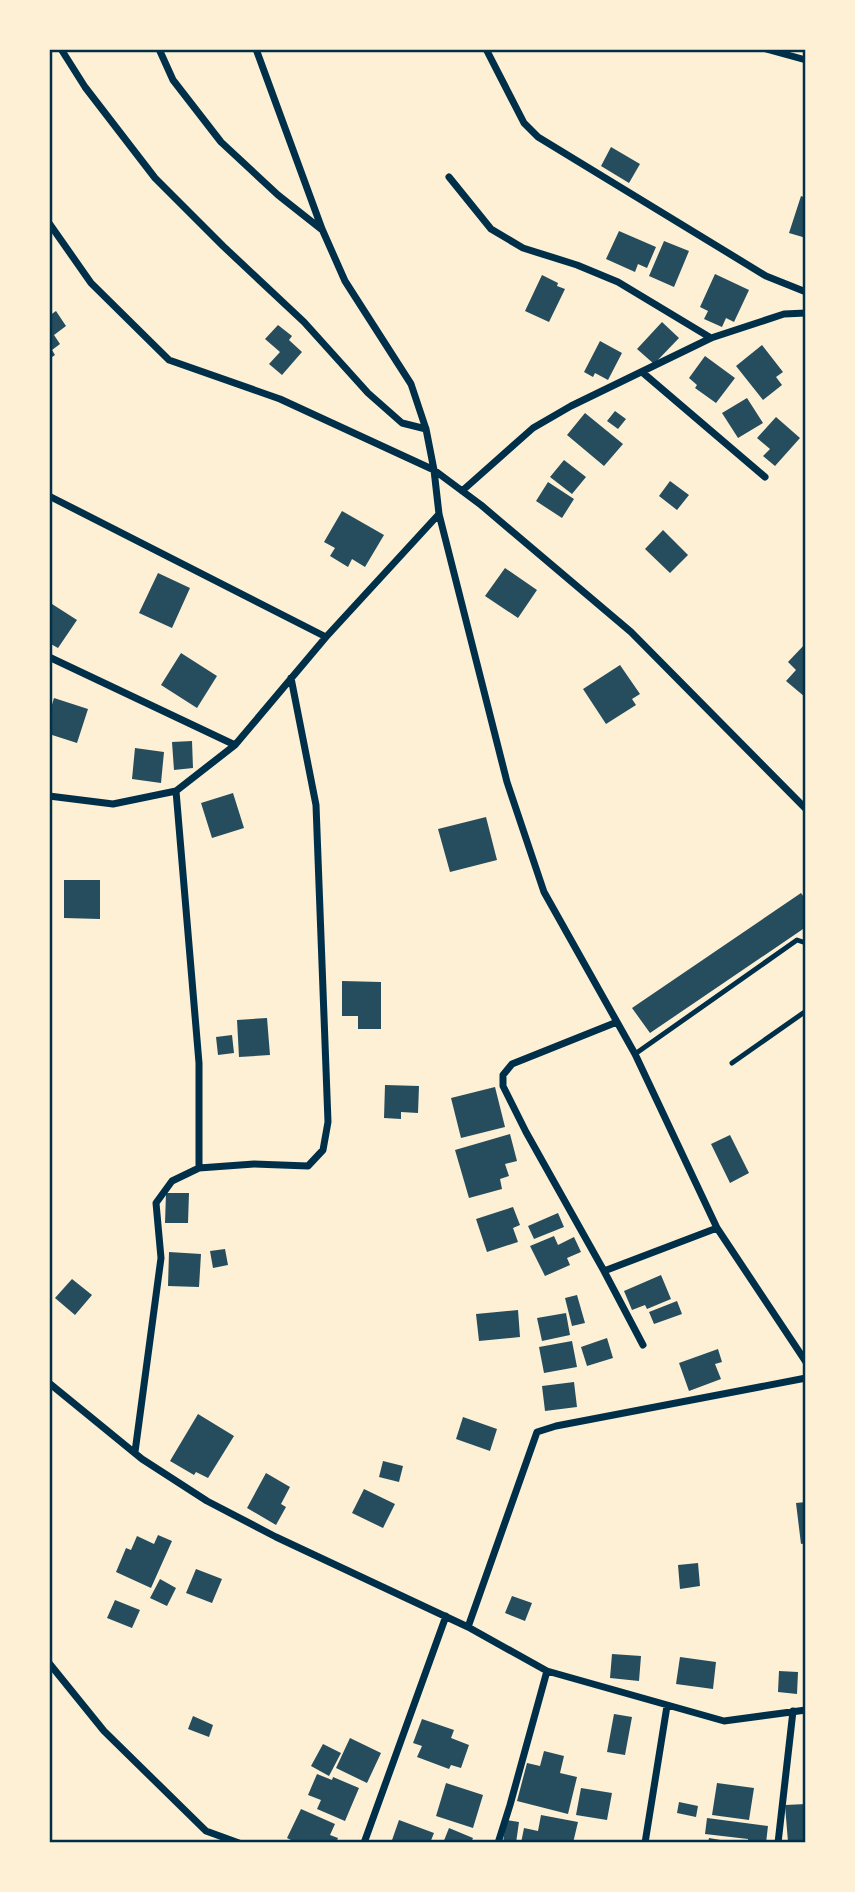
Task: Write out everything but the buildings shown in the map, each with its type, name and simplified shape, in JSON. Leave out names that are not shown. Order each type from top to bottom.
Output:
[{"type":"street","points":[[61,49],[85,87],[155,178],[304,322],[368,393],[402,423],[426,429]]},
{"type":"street","points":[[159,49],[173,80],[221,142],[278,195],[321,229]]},
{"type":"street","points":[[256,49],[321,229],[345,281],[411,383],[426,429],[439,514],[507,782],[544,892],[635,1054],[718,1228],[806,1362]]},
{"type":"street","points":[[486,49],[524,123],[538,137],[766,276],[806,292]]},
{"type":"street","points":[[766,49],[806,60]]},
{"type":"street","points":[[449,177],[491,229],[523,248],[577,265],[618,282],[710,338]]},
{"type":"street","points":[[49,223],[91,283],[169,360],[280,399],[434,470],[481,505],[631,632],[806,809]]},
{"type":"street","points":[[462,491],[533,428],[571,406],[710,338],[784,314],[806,313]]},
{"type":"street","points":[[642,372],[765,477]]},
{"type":"street","points":[[49,496],[326,636]]},
{"type":"street","points":[[49,796],[113,804],[176,791],[235,745],[326,636],[439,514]]},
{"type":"street","points":[[49,657],[235,745]]},
{"type":"street","points":[[135,1452],[161,1258],[156,1203],[173,1181],[199,1168],[254,1164],[307,1166],[323,1150],[328,1122],[316,805],[292,678]]},
{"type":"street","points":[[176,791],[199,1063],[199,1168]]},
{"type":"street","points":[[617,1022],[512,1064],[503,1075],[503,1086],[643,1345]]},
{"type":"street","points":[[604,1271],[718,1228]]},
{"type":"street","points":[[468,1627],[537,1432],[556,1426],[806,1378]]},
{"type":"street","points":[[49,1382],[142,1459],[207,1501],[276,1537],[446,1616],[547,1671],[724,1721],[806,1710]]},
{"type":"street","points":[[364,1843],[446,1616]]},
{"type":"street","points":[[49,1663],[104,1731],[206,1831],[213,1843]]},
{"type":"street","points":[[498,1843],[547,1671]]},
{"type":"street","points":[[645,1843],[667,1706]]},
{"type":"street","points":[[778,1843],[793,1711]]},
{"type":"street","points":[[206,1831],[239,1843]]},
{"type":"lane","points":[[635,1054],[797,940],[806,943]]},
{"type":"lane","points":[[732,1063],[806,1011]]}]
